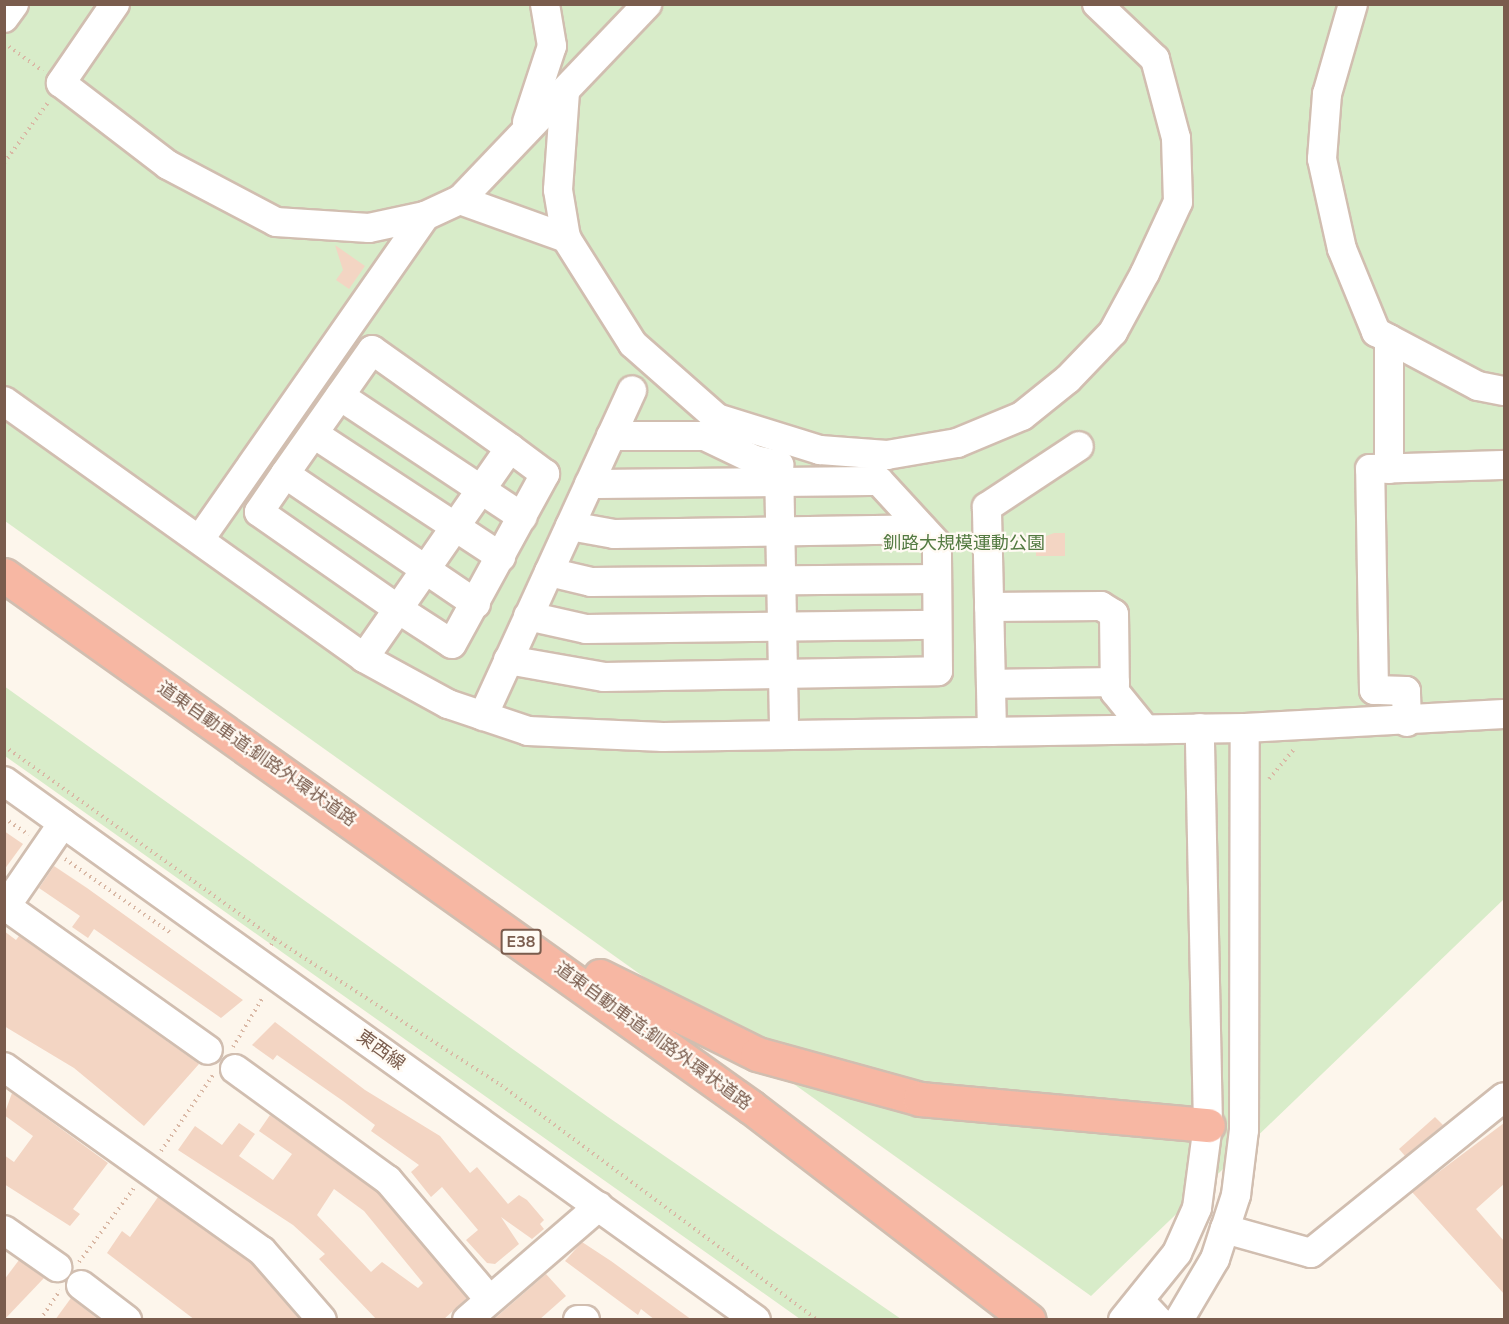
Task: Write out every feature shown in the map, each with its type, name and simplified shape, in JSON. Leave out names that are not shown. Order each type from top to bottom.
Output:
[{"type":"highway","name":"道東自動車道;釧路外環状道路","points":[[4,575],[432,878],[861,1188],[1029,1320]]},
{"type":"highway","name":"道東自動車道;釧路外環状道路","points":[[4,597],[741,1121],[1004,1320]]},
{"type":"highway","points":[[432,878],[637,997],[758,1054],[920,1099],[1208,1125]]},
{"type":"street","points":[[4,18],[14,4]]},
{"type":"street","points":[[115,4],[61,83],[168,165],[276,222],[369,228],[425,216],[460,200],[647,4]]},
{"type":"street","points":[[523,132],[542,88],[552,46],[545,4]]},
{"type":"street","points":[[565,92],[558,190],[566,238],[633,344],[717,418],[764,436],[820,450],[887,456],[957,444],[1022,416],[1068,379],[1113,332],[1178,202],[1176,138],[1155,59],[1097,4]]},
{"type":"street","points":[[1353,4],[1327,94],[1322,159],[1342,249],[1376,332],[1478,386],[1504,391]]},
{"type":"street","points":[[460,200],[566,238]]},
{"type":"street","points":[[200,539],[425,216]]},
{"type":"street","points":[[1389,339],[1389,468]]},
{"type":"street","points":[[372,350],[545,474],[476,604],[452,644],[260,512],[340,396],[372,350]]},
{"type":"street","points":[[483,716],[632,390]]},
{"type":"street","points":[[340,396],[483,487],[522,517]]},
{"type":"street","points":[[4,401],[364,658],[448,704],[528,731],[579,737],[1245,729],[1407,722],[1504,714]]},
{"type":"street","points":[[314,434],[501,557]]},
{"type":"street","points":[[611,436],[705,436],[755,460],[778,465],[784,735]]},
{"type":"street","points":[[992,732],[987,507],[1079,447]]},
{"type":"street","points":[[364,658],[510,448]]},
{"type":"street","points":[[1407,722],[1406,691],[1374,690],[1370,469],[1504,465]]},
{"type":"street","points":[[285,474],[427,568],[476,604]]},
{"type":"street","points":[[508,660],[604,677],[938,671],[937,544],[879,481],[589,484]]},
{"type":"street","points":[[570,526],[614,534],[924,529]]},
{"type":"street","points":[[549,572],[591,582],[937,579]]},
{"type":"street","points":[[989,607],[1101,606],[1113,614],[1115,692],[1145,729]]},
{"type":"street","points":[[528,616],[586,629],[938,625]]},
{"type":"street","points":[[991,684],[1115,682]]},
{"type":"street","points":[[1141,1314],[1177,1253],[1197,1208],[1208,1125],[1200,728]]},
{"type":"street","points":[[1179,1320],[1215,1259],[1236,1195],[1244,1130],[1245,729]]},
{"type":"street","name":"東西線","points":[[4,781],[756,1320]]},
{"type":"street","points":[[63,823],[5,906],[388,1180],[489,1299]]},
{"type":"street","points":[[1206,943],[1245,942]]},
{"type":"street","points":[[1207,1059],[1245,1058]]},
{"type":"street","points":[[4,1067],[262,1251],[322,1320]]},
{"type":"street","points":[[1225,1229],[1311,1253],[1504,1097]]},
{"type":"street","points":[[1208,1125],[1244,1130]]},
{"type":"street","points":[[466,1320],[599,1206]]},
{"type":"street","points":[[4,1230],[128,1320]]},
{"type":"street","points":[[578,1320],[585,1320]]},
{"type":"path","points":[[4,43],[61,83],[4,163]]},
{"type":"path","points":[[4,746],[275,939],[501,1085],[818,1320]]},
{"type":"path","points":[[1260,789],[1296,746]]},
{"type":"path","points":[[4,818],[183,941]]},
{"type":"path","points":[[258,962],[275,939]]},
{"type":"path","points":[[40,1320],[266,999],[258,993]]},
{"type":"green space","name":"釧路大規模運動公園","points":[[5,5],[1504,5],[1504,899],[1091,1296],[5,521]]},
{"type":"green space","points":[[4,686],[608,1117],[901,1319],[800,1319],[5,756]]},
{"type":"building","points":[[335,245],[365,266],[349,289],[336,280],[343,270]]},
{"type":"building","points":[[1054,533],[1065,533],[1065,556],[1036,556],[1036,540]]},
{"type":"building","points":[[4,831],[23,844],[4,870]]},
{"type":"building","points":[[54,866],[243,1000],[221,1018],[94,929],[88,938],[72,927],[80,916],[39,888]]},
{"type":"building","points":[[4,931],[16,940],[19,936],[199,1064],[144,1126],[74,1068],[4,1026]]},
{"type":"building","points":[[275,1022],[365,1090],[440,1136],[470,1173],[477,1167],[508,1204],[519,1195],[527,1200],[544,1220],[540,1224],[544,1229],[532,1239],[501,1217],[519,1244],[495,1264],[487,1263],[466,1240],[478,1230],[442,1187],[431,1197],[411,1172],[419,1165],[371,1131],[375,1125],[343,1101],[277,1055],[273,1060],[252,1045]]},
{"type":"building","points":[[12,1093],[108,1163],[73,1209],[80,1214],[70,1226],[4,1184],[4,1155],[14,1162],[33,1136],[4,1115]]},
{"type":"building","points":[[270,1115],[377,1192],[467,1298],[443,1320],[377,1320],[319,1259],[325,1254],[293,1225],[178,1150],[195,1126],[222,1145],[239,1123],[255,1134],[239,1156],[273,1180],[292,1154],[259,1131]],"holes":[[[334,1189],[364,1211],[423,1283],[418,1288],[382,1262],[371,1272],[317,1215]]]},
{"type":"building","points":[[1435,1117],[1443,1125],[1405,1156],[1399,1149]]},
{"type":"building","points":[[1504,1123],[1504,1184],[1476,1209],[1504,1241],[1504,1294],[1412,1192]]},
{"type":"building","points":[[158,1197],[251,1263],[300,1320],[195,1320],[107,1253],[122,1231],[130,1237]]},
{"type":"building","points":[[582,1242],[692,1320],[655,1320],[641,1309],[638,1315],[565,1261]]},
{"type":"building","points":[[19,1260],[44,1278],[4,1320],[4,1280]]},
{"type":"building","points":[[546,1274],[566,1296],[539,1320],[493,1320]]},
{"type":"building","points":[[71,1298],[99,1320],[55,1320]]}]
